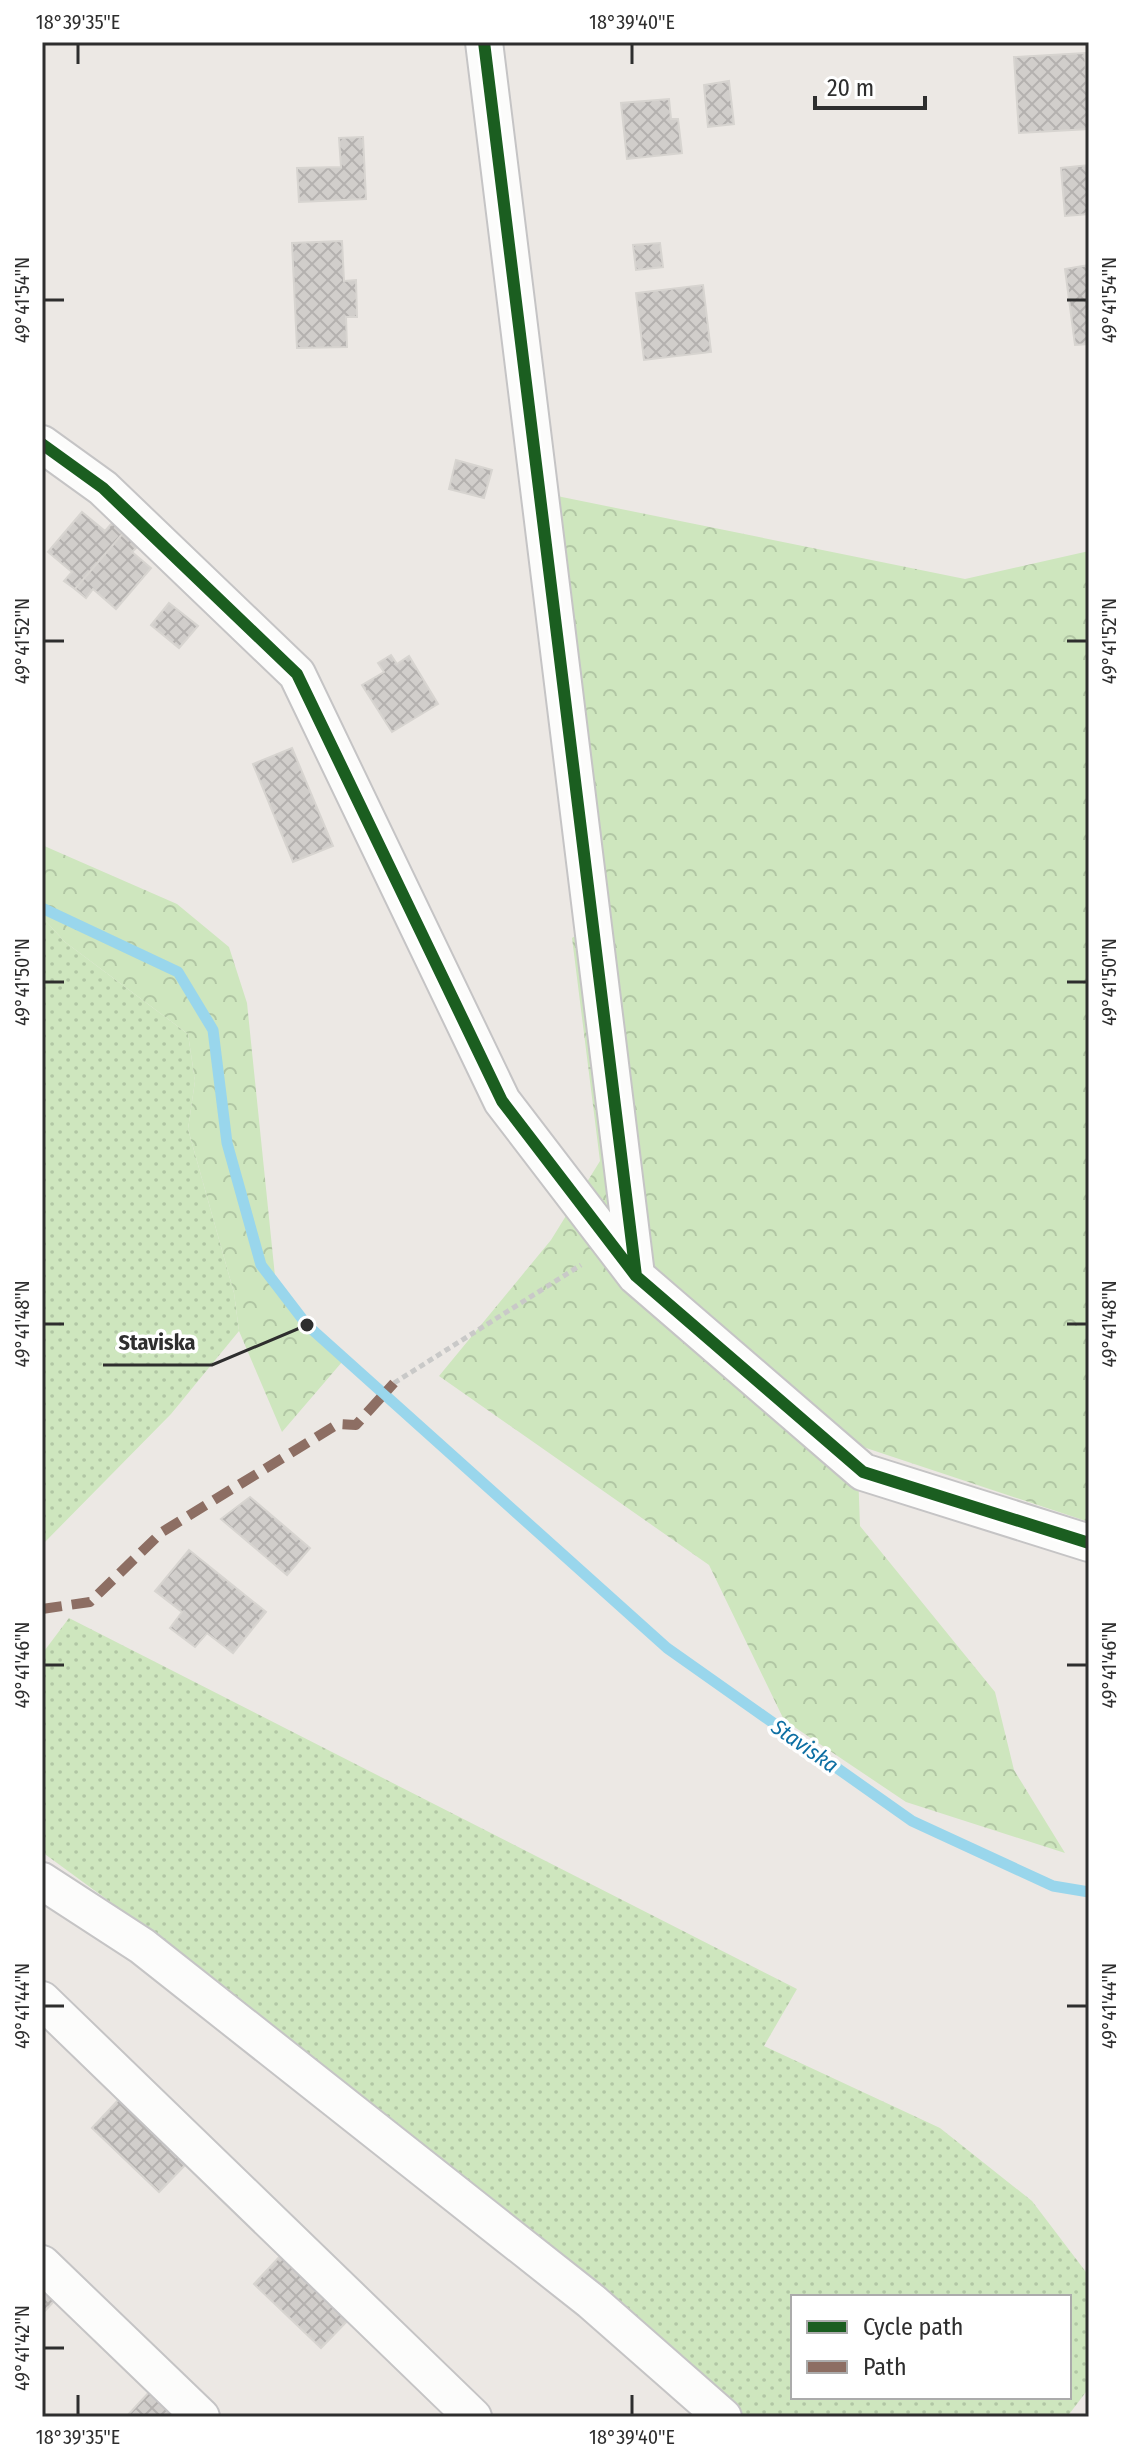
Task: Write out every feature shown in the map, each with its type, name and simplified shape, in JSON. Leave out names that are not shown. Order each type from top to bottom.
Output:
[{"type":"street","points":[[484,42],[636,1276]]},
{"type":"street","points":[[42,444],[103,488],[297,674],[502,1101],[636,1276],[863,1472],[1089,1543]]},
{"type":"street","points":[[42,1881],[142,1946],[591,2301],[723,2417]]},
{"type":"street","points":[[42,2000],[473,2417]]},
{"type":"street","points":[[42,2264],[201,2417]]},
{"type":"path","points":[[394,1383],[612,1245]]},
{"type":"green space","points":[[557,496],[965,579],[1089,551],[1089,1522],[857,1445],[860,1526],[995,1692],[1014,1770],[1065,1853],[906,1802],[784,1720],[709,1565],[439,1376],[551,1240],[600,1161],[572,938],[611,913]]},
{"type":"green space","points":[[42,845],[177,904],[229,947],[247,1003],[276,1286],[342,1362],[282,1432],[239,1331],[234,1293],[188,1129],[195,1081],[188,1034],[65,942],[42,917]]},
{"type":"green space","points":[[42,917],[65,942],[188,1034],[195,1081],[188,1129],[234,1293],[239,1331],[171,1414],[42,1545]]},
{"type":"green space","points":[[69,1618],[797,1989],[764,2046],[940,2128],[1032,2201],[1089,2276],[1089,2388],[1067,2417],[745,2417],[694,2369],[150,1931],[42,1852],[42,1654]]},
{"type":"building","points":[[1085,53],[1089,129],[1019,133],[1014,57]]},
{"type":"building","points":[[729,81],[734,124],[708,127],[704,85]]},
{"type":"building","points":[[669,99],[671,119],[678,119],[682,153],[627,159],[621,103]]},
{"type":"building","points":[[363,137],[366,199],[299,202],[297,168],[341,167],[339,138]]},
{"type":"building","points":[[1089,165],[1089,214],[1065,216],[1061,168]]},
{"type":"building","points":[[342,241],[344,281],[356,280],[357,317],[346,317],[347,347],[297,348],[292,243]]},
{"type":"building","points":[[660,243],[663,267],[636,270],[633,245]]},
{"type":"building","points":[[1089,265],[1089,344],[1075,345],[1065,269]]},
{"type":"building","points":[[703,285],[711,352],[644,360],[636,293]]},
{"type":"building","points":[[456,460],[492,470],[484,498],[449,489]]},
{"type":"building","points":[[82,512],[105,531],[113,522],[124,532],[75,589],[64,581],[72,572],[48,552]]},
{"type":"building","points":[[124,532],[139,545],[132,552],[151,568],[116,609],[93,589],[86,598],[75,589]]},
{"type":"building","points":[[169,603],[198,626],[179,648],[151,625]]},
{"type":"building","points":[[391,655],[397,664],[409,656],[438,704],[392,732],[362,685],[384,672],[378,663]]},
{"type":"building","points":[[292,748],[333,846],[293,862],[253,764]]},
{"type":"building","points":[[250,1497],[310,1548],[287,1575],[221,1519]]},
{"type":"building","points":[[189,1550],[266,1612],[233,1653],[207,1633],[195,1647],[170,1628],[182,1612],[155,1591]]},
{"type":"building","points":[[122,2096],[189,2161],[159,2192],[92,2128]]},
{"type":"building","points":[[284,2252],[352,2316],[321,2348],[254,2284]]},
{"type":"building","points":[[42,2282],[58,2297],[42,2314]]},
{"type":"building","points":[[153,2388],[183,2417],[126,2417]]},
{"type":"waterway","name":"Staviska","points":[[42,908],[178,972],[213,1030],[227,1143],[261,1265],[307,1325],[667,1648],[912,1821],[1053,1886],[1089,1892]]},
{"type":"marked path","points":[[42,1609],[90,1602],[162,1532],[338,1424],[356,1425],[394,1383]]},
{"type":"cycle path","points":[[484,42],[636,1276]]},
{"type":"cycle path","points":[[42,444],[103,488],[297,674],[502,1101],[636,1276],[863,1472],[1089,1543]]},
{"type":"place","name":"Staviska","points":[[307,1325]]}]
